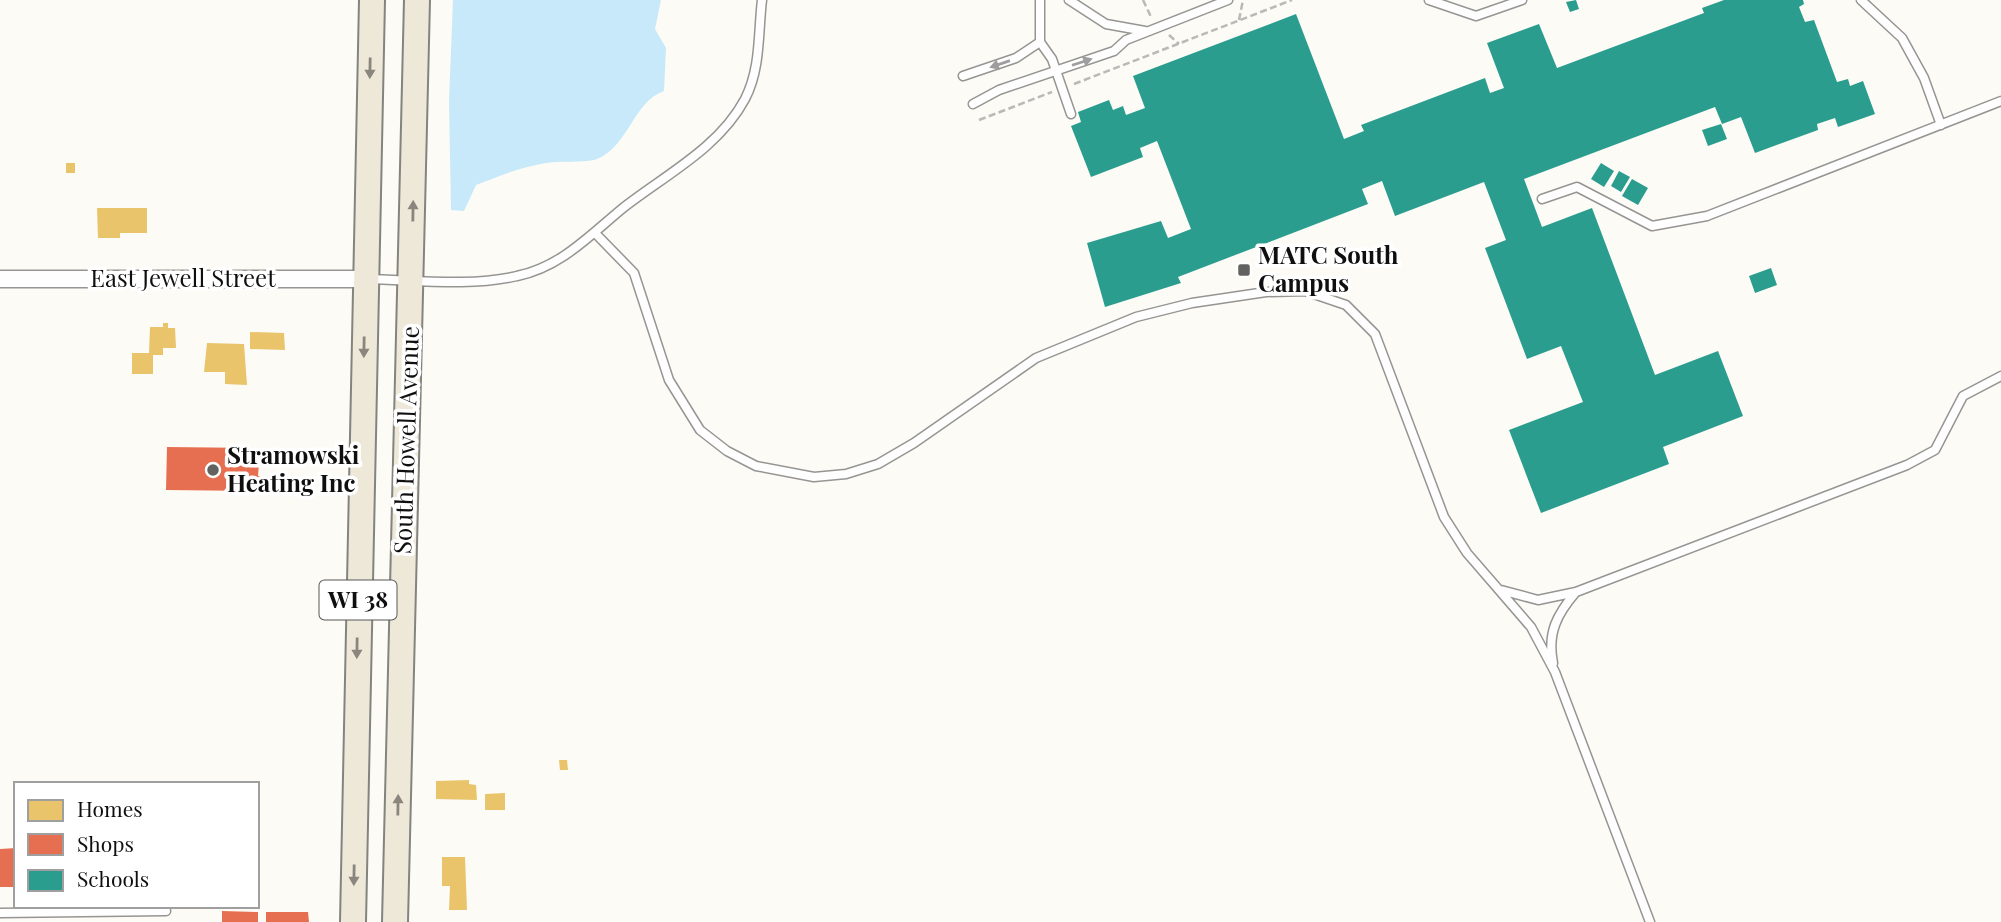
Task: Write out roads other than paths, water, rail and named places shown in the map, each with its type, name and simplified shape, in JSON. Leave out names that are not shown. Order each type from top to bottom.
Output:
[{"type":"main road","name":"South Howell Avenue","points":[[353,922],[372,0]]},
{"type":"main road","name":"South Howell Avenue","points":[[395,922],[417,0]]},
{"type":"street","name":"East Jewell Street","points":[[0,279],[366,279]]},
{"type":"lane","points":[[366,279],[489,280],[517,276],[553,262],[595,233],[712,141],[733,118],[745,98],[758,62],[762,0]]},
{"type":"lane","points":[[1040,0],[1040,42],[1052,59],[1071,114]]},
{"type":"lane","points":[[1069,0],[1106,23],[1129,30],[1148,31]]},
{"type":"lane","points":[[973,104],[999,90],[1114,51],[1126,40],[1228,0]]},
{"type":"lane","points":[[1429,0],[1476,16],[1522,0]]},
{"type":"lane","points":[[1861,0],[1902,38],[1924,78],[1941,125]]},
{"type":"lane","points":[[963,76],[1016,58],[1040,42]]},
{"type":"lane","points":[[1542,199],[1577,187],[1652,226],[1707,216],[2001,101]]},
{"type":"lane","points":[[595,233],[634,273],[643,293],[669,380],[700,430],[727,451],[756,466],[814,477],[846,474],[878,464],[914,443],[1036,358],[1136,317],[1192,303],[1266,292],[1305,291],[1346,305],[1375,334],[1444,517],[1467,553],[1531,627],[1555,672],[1650,922]]},
{"type":"lane","points":[[1498,589],[1518,597],[1538,600],[1576,592],[1907,465],[1935,450],[1963,396],[2001,376]]},
{"type":"lane","points":[[1555,672],[1549,643],[1559,611],[1576,592]]},
{"type":"lane","points":[[0,913],[166,911]]},
{"type":"water","points":[[453,0],[661,0],[655,29],[666,48],[664,91],[645,105],[608,153],[597,159],[544,163],[505,174],[476,185],[464,211],[451,210],[449,101]]},
{"type":"place","name":"MATC South Campus","points":[[1244,270]]},
{"type":"place","name":"Stramowski Heating Inc","points":[[213,470]]}]
